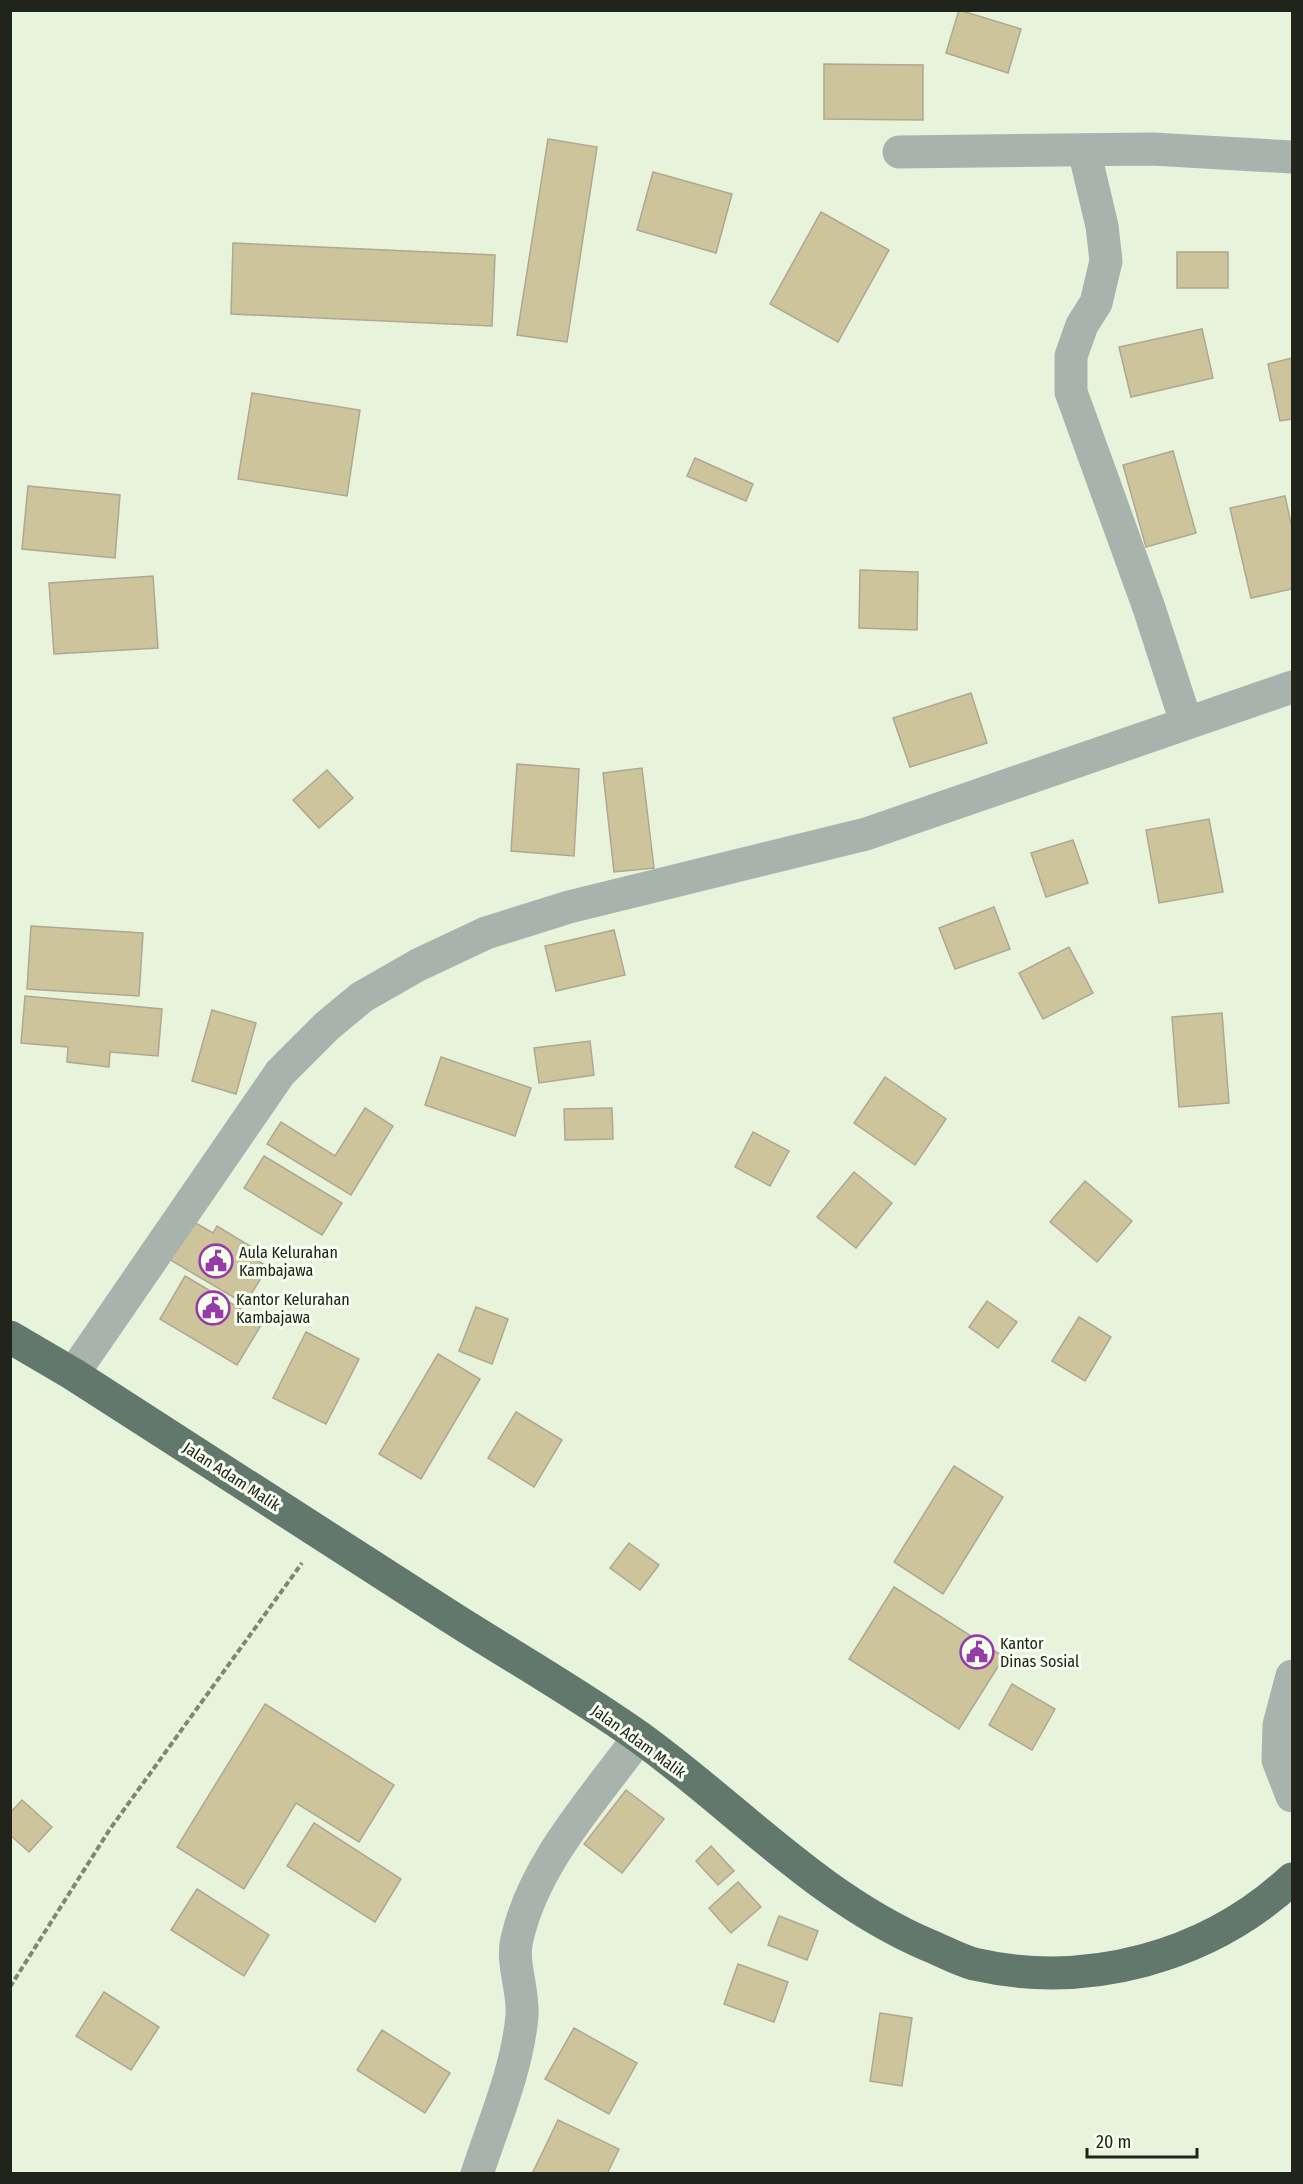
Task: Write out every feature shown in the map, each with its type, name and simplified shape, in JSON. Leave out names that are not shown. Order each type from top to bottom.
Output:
[{"type":"highway","name":"Jalan Adam Malik","points":[[10,1337],[73,1374],[639,1737],[832,1891],[892,1930],[971,1963],[1031,1973],[1107,1969],[1169,1954],[1230,1927],[1265,1904],[1293,1879]]},
{"type":"street","points":[[899,152],[1152,149],[1293,157]]},
{"type":"street","points":[[1084,150],[1102,226],[1106,261],[1096,303],[1082,325],[1071,356],[1071,392],[1149,608],[1186,722]]},
{"type":"street","points":[[73,1374],[280,1073],[327,1026],[362,997],[418,966],[486,933],[569,907],[866,834],[1293,687]]},
{"type":"street","points":[[1293,1676],[1279,1725],[1278,1760],[1293,1796]]},
{"type":"street","points":[[477,2174],[516,2056],[522,2014],[516,1941],[528,1904],[553,1856],[639,1737]]},
{"type":"path","points":[[10,1987],[110,1829],[322,1534]]},
{"type":"building","points":[[959,10],[1021,29],[1008,73],[946,53]]},
{"type":"building","points":[[824,64],[923,65],[923,120],[824,119]]},
{"type":"building","points":[[548,139],[597,147],[567,342],[517,335]]},
{"type":"building","points":[[653,172],[732,194],[716,253],[637,230]]},
{"type":"building","points":[[821,212],[889,250],[838,342],[770,304]]},
{"type":"building","points":[[233,243],[495,255],[492,326],[231,314]]},
{"type":"building","points":[[1177,252],[1228,252],[1228,288],[1177,288]]},
{"type":"building","points":[[1202,329],[1213,378],[1131,397],[1119,347]]},
{"type":"building","points":[[1292,358],[1292,419],[1280,421],[1268,364]]},
{"type":"building","points":[[252,393],[360,410],[347,496],[238,479]]},
{"type":"building","points":[[1173,451],[1196,533],[1146,547],[1123,465]]},
{"type":"building","points":[[695,458],[753,484],[746,501],[687,476]]},
{"type":"building","points":[[28,486],[120,495],[115,558],[22,549]]},
{"type":"building","points":[[1285,496],[1292,528],[1292,589],[1251,598],[1230,508]]},
{"type":"building","points":[[860,570],[918,572],[917,630],[859,628]]},
{"type":"building","points":[[153,576],[158,648],[54,654],[49,583]]},
{"type":"building","points":[[971,693],[987,743],[910,767],[893,718]]},
{"type":"building","points":[[517,764],[579,769],[574,856],[511,851]]},
{"type":"building","points":[[642,768],[654,868],[614,872],[603,773]]},
{"type":"building","points":[[327,770],[353,798],[319,828],[293,800]]},
{"type":"building","points":[[1209,819],[1223,892],[1159,903],[1146,830]]},
{"type":"building","points":[[1073,840],[1088,883],[1046,897],[1031,853]]},
{"type":"building","points":[[994,907],[1010,949],[955,969],[939,928]]},
{"type":"building","points":[[31,926],[143,933],[139,996],[27,989]]},
{"type":"building","points":[[614,930],[625,975],[556,991],[545,946]]},
{"type":"building","points":[[1069,947],[1093,993],[1043,1019],[1019,973]]},
{"type":"building","points":[[25,996],[162,1009],[158,1056],[110,1052],[109,1067],[67,1062],[68,1047],[21,1043]]},
{"type":"building","points":[[212,1010],[256,1023],[236,1094],[192,1081]]},
{"type":"building","points":[[1222,1013],[1229,1103],[1179,1107],[1172,1017]]},
{"type":"building","points":[[590,1041],[594,1075],[539,1083],[534,1048]]},
{"type":"building","points":[[441,1057],[531,1088],[515,1136],[425,1105]]},
{"type":"building","points":[[885,1077],[946,1119],[915,1165],[854,1123]]},
{"type":"building","points":[[365,1108],[393,1126],[351,1195],[267,1144],[281,1122],[335,1156]]},
{"type":"building","points":[[612,1108],[613,1139],[565,1140],[564,1109]]},
{"type":"building","points":[[753,1132],[789,1151],[770,1186],[735,1167]]},
{"type":"building","points":[[264,1156],[342,1203],[322,1235],[244,1188]]},
{"type":"building","points":[[854,1172],[892,1203],[856,1248],[817,1217]]},
{"type":"building","points":[[1085,1181],[1132,1221],[1097,1262],[1050,1222]]},
{"type":"building","name":"Aula Kelurahan Kambajawa","points":[[185,1217],[213,1233],[217,1226],[255,1249],[250,1256],[268,1267],[245,1304],[162,1255]]},
{"type":"building","points":[[185,1276],[263,1322],[237,1365],[160,1319]]},
{"type":"building","points":[[987,1301],[1017,1322],[998,1348],[969,1327]]},
{"type":"building","points":[[476,1307],[508,1319],[492,1364],[459,1351]]},
{"type":"building","points":[[1079,1317],[1111,1337],[1085,1381],[1052,1361]]},
{"type":"building","points":[[306,1332],[359,1359],[326,1424],[273,1398]]},
{"type":"building","points":[[438,1354],[480,1379],[421,1479],[379,1454]]},
{"type":"building","points":[[516,1412],[562,1440],[534,1487],[488,1458]]},
{"type":"building","points":[[954,1466],[1003,1497],[943,1594],[894,1562]]},
{"type":"building","points":[[629,1543],[659,1565],[640,1590],[610,1568]]},
{"type":"building","points":[[894,1587],[1004,1657],[959,1729],[849,1659]]},
{"type":"building","points":[[1012,1684],[1055,1709],[1032,1750],[989,1725]]},
{"type":"building","points":[[265,1704],[394,1785],[359,1842],[296,1803],[244,1889],[177,1847]]},
{"type":"building","points":[[626,1790],[664,1819],[622,1873],[584,1844]]},
{"type":"building","points":[[22,1800],[52,1827],[29,1852],[10,1835],[10,1813]]},
{"type":"building","points":[[314,1823],[401,1879],[375,1922],[287,1866]]},
{"type":"building","points":[[711,1846],[734,1871],[718,1885],[696,1861]]},
{"type":"building","points":[[738,1882],[761,1907],[731,1933],[709,1908]]},
{"type":"building","points":[[197,1889],[269,1935],[244,1976],[171,1930]]},
{"type":"building","points":[[779,1916],[818,1931],[807,1960],[768,1945]]},
{"type":"building","points":[[738,1964],[788,1982],[774,2022],[724,2004]]},
{"type":"building","points":[[104,1992],[159,2027],[131,2070],[76,2036]]},
{"type":"building","points":[[880,2013],[912,2018],[902,2086],[870,2081]]},
{"type":"building","points":[[574,2028],[637,2063],[609,2114],[545,2079]]},
{"type":"building","points":[[382,2030],[450,2073],[425,2113],[357,2070]]},
{"type":"building","points":[[558,2120],[619,2149],[607,2174],[532,2174]]},
{"type":"place","name":"Aula Kelurahan Kambajawa","points":[[216,1261]]},
{"type":"place","name":"Kantor Kelurahan Kambajawa","points":[[213,1308]]},
{"type":"place","name":"Kantor Dinas Sosial","points":[[977,1652]]}]
